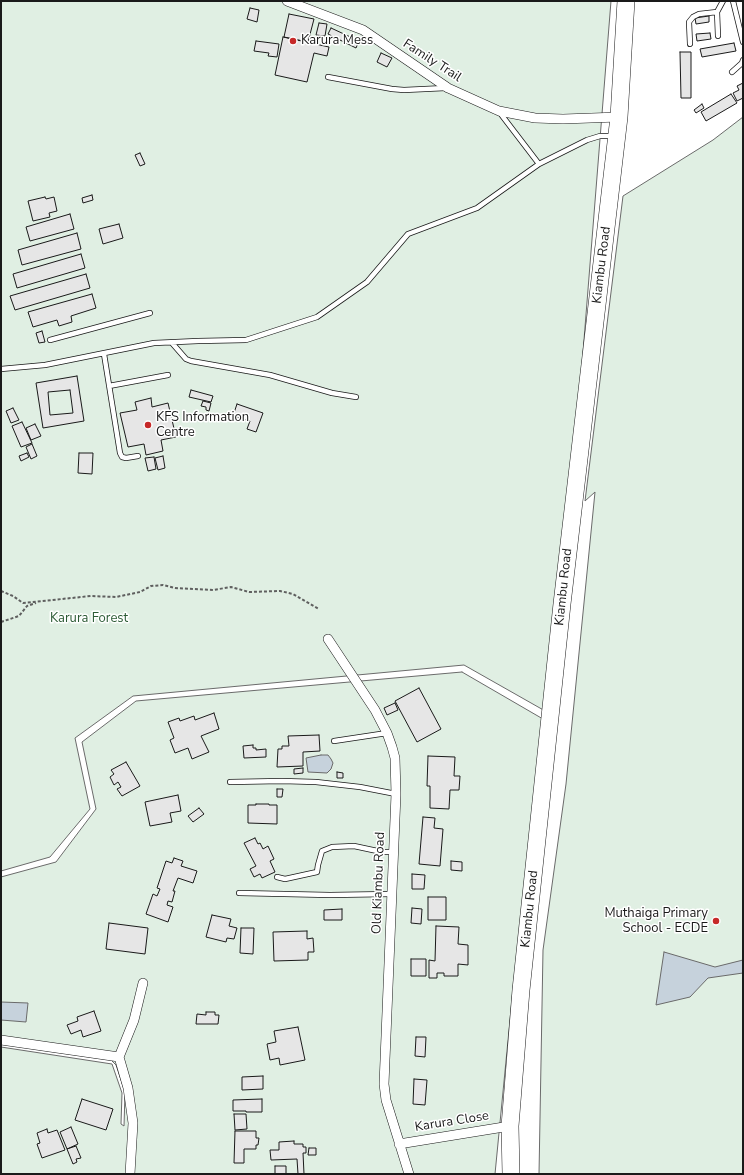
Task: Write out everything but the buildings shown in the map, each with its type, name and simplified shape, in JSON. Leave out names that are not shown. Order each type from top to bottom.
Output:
[{"type":"highway","name":"Kiambu Road","points":[[511,1174],[510,1126],[521,990],[560,620],[619,117],[626,1]]},
{"type":"street","name":"Family Trail","points":[[287,1],[363,30],[448,88],[499,111],[535,118],[563,119],[619,117]]},
{"type":"street","name":"Old Kiambu Road","points":[[328,639],[375,710],[387,733],[395,758],[396,794],[384,1084],[386,1100],[409,1174]]},
{"type":"street","points":[[130,1174],[133,1123],[128,1088],[119,1057],[134,1020],[143,983]]},
{"type":"street","points":[[1,1040],[119,1057]]},
{"type":"street","name":"Karura Close","points":[[399,1144],[510,1126]]},
{"type":"lane","points":[[718,36],[717,12],[723,1]]},
{"type":"lane","points":[[733,1],[743,42]]},
{"type":"lane","points":[[690,44],[689,22],[693,17],[698,14],[717,12]]},
{"type":"lane","points":[[732,72],[742,63],[743,60]]},
{"type":"lane","points":[[328,77],[392,89],[448,88]]},
{"type":"lane","points":[[499,111],[539,164]]},
{"type":"lane","points":[[1,369],[45,365],[154,343],[246,340],[317,317],[367,282],[408,234],[477,208],[539,164],[587,140],[600,136],[616,136]]},
{"type":"lane","points":[[50,340],[150,313]]},
{"type":"lane","points":[[172,343],[186,359],[191,361],[270,375],[332,393],[356,397]]},
{"type":"lane","points":[[104,354],[120,454],[122,457],[126,458],[138,456]]},
{"type":"lane","points":[[109,386],[168,375]]},
{"type":"lane","points":[[334,741],[387,733]]},
{"type":"lane","points":[[230,782],[316,782],[360,787],[396,794]]},
{"type":"lane","points":[[277,877],[285,879],[317,872],[322,851],[332,847],[354,846],[382,852],[394,852]]},
{"type":"lane","points":[[239,893],[330,895],[392,894]]},
{"type":"path","points":[[1,591],[13,596],[23,603],[91,596],[116,597],[140,592],[151,586],[164,585],[176,588],[213,590],[231,588],[249,592],[280,591],[293,594],[319,609]]},
{"type":"path","points":[[1,622],[19,616],[27,606],[39,601]]},
{"type":"green space","name":"Karura Forest","points":[[1,1],[611,1],[554,716],[464,665],[133,696],[75,738],[90,809],[50,857],[1,871]]},
{"type":"green space","points":[[743,117],[743,1174],[539,1174],[543,950],[566,784],[595,492],[585,501],[623,196],[713,140]]},
{"type":"green space","points":[[462,672],[543,719],[513,989],[495,1174],[1,1174],[1,1047],[112,1064],[122,1093],[121,1124],[124,1126],[125,1092],[116,1065],[111,1060],[1,1044],[1,877],[56,862],[96,809],[82,742],[136,701]]},
{"type":"shaded area","points":[[328,755],[331,759],[333,763],[331,769],[327,773],[308,772],[306,758]]},
{"type":"shaded area","points":[[664,952],[715,967],[743,960],[743,973],[708,978],[690,997],[656,1005]]},
{"type":"shaded area","points":[[1,1002],[28,1003],[26,1022],[1,1020]]},
{"type":"place","name":"Karura Mess","points":[[293,41]]},
{"type":"place","name":"KFS Information Centre","points":[[148,425]]},
{"type":"place","name":"Muthaiga Primary School - ECDE","points":[[716,921]]}]
